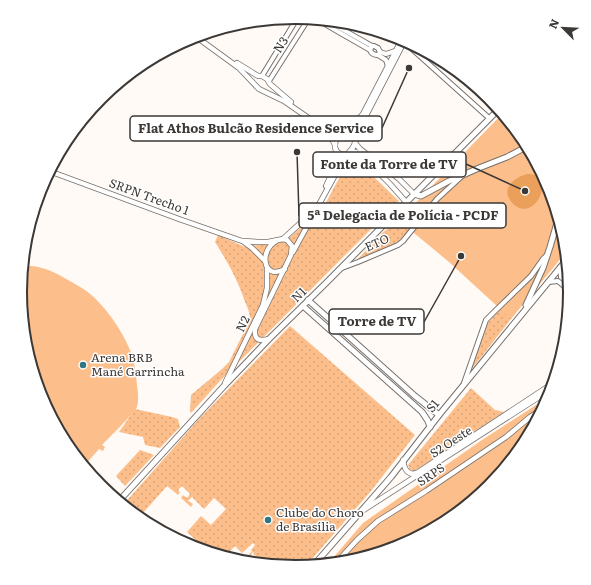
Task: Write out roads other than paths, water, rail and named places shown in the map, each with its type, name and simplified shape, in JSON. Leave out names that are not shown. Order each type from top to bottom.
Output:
[{"type":"highway","name":"N1","points":[[122,498],[269,339],[495,113]]},
{"type":"highway","points":[[414,194],[421,196],[464,174],[507,157],[523,149]]},
{"type":"highway","points":[[523,312],[542,272],[556,226]]},
{"type":"highway","name":"S1","points":[[318,560],[391,477],[463,385],[562,264]]},
{"type":"highway","points":[[308,300],[439,415]]},
{"type":"highway","points":[[303,306],[422,412],[430,427]]},
{"type":"main road","points":[[205,39],[240,65],[267,79],[286,98],[330,128],[345,128],[354,130],[357,133]]},
{"type":"main road","points":[[202,41],[239,68],[259,89],[291,105],[323,128],[330,135],[335,148],[340,154],[356,152],[360,154],[406,202]]},
{"type":"main road","points":[[400,45],[357,133],[355,143],[348,153],[285,268],[279,272],[270,270],[267,268],[265,261],[267,251],[277,240],[283,239],[305,220],[315,207],[334,171],[336,140],[345,128],[359,120],[400,45]]},
{"type":"main road","points":[[254,84],[260,76]]},
{"type":"main road","points":[[265,91],[268,89],[270,83]]},
{"type":"main road","points":[[355,143],[360,149],[398,178],[414,194]]},
{"type":"main road","name":"SRPN Trecho 1","points":[[55,173],[242,241],[268,242],[277,240]]},
{"type":"main road","points":[[390,184],[394,183],[398,178]]},
{"type":"main road","points":[[283,239],[287,240],[292,246],[292,255]]},
{"type":"main road","name":"SRPN Trecho 1","points":[[242,241],[252,248],[265,261]]},
{"type":"main road","name":"N2","points":[[224,386],[263,305],[267,288],[267,268]]},
{"type":"main road","name":"N2","points":[[269,339],[262,341],[256,338],[255,329],[285,268]]},
{"type":"main road","name":"S2 Oeste","points":[[404,460],[405,467],[408,472],[412,474],[417,473],[547,387]]},
{"type":"main road","name":"S2 Oeste","points":[[360,512],[545,394]]},
{"type":"main road","name":"SRPS","points":[[341,557],[378,521],[500,441],[535,414]]},
{"type":"street","points":[[260,76],[293,24]]},
{"type":"street","name":"N3","points":[[270,83],[305,25]]},
{"type":"street","points":[[329,26],[371,48],[374,46],[378,48],[378,53],[386,60],[388,66]]},
{"type":"street","points":[[337,27],[371,48],[372,53],[376,55],[378,53],[386,54],[395,51]]},
{"type":"street","points":[[419,54],[489,118]]},
{"type":"street","name":"ETO","points":[[340,269],[398,245],[437,200],[464,174]]},
{"type":"street","points":[[463,385],[487,319],[531,276],[547,255]]},
{"type":"street","points":[[560,267],[561,277],[563,280]]},
{"type":"street","points":[[548,282],[558,281],[564,286]]},
{"type":"place","name":"Flat Athos Bulcão Residence Service","points":[[409,68]]},
{"type":"place","name":"5ª Delegacia de Polícia - PCDF","points":[[297,152]]},
{"type":"place","name":"Fonte da Torre de TV","points":[[525,191]]},
{"type":"place","name":"Torre de TV","points":[[461,256]]},
{"type":"place","name":"Arena BRB Mané Garrincha","points":[[83,365]]},
{"type":"place","name":"Clube do Choro de Brasília","points":[[268,520]]}]
